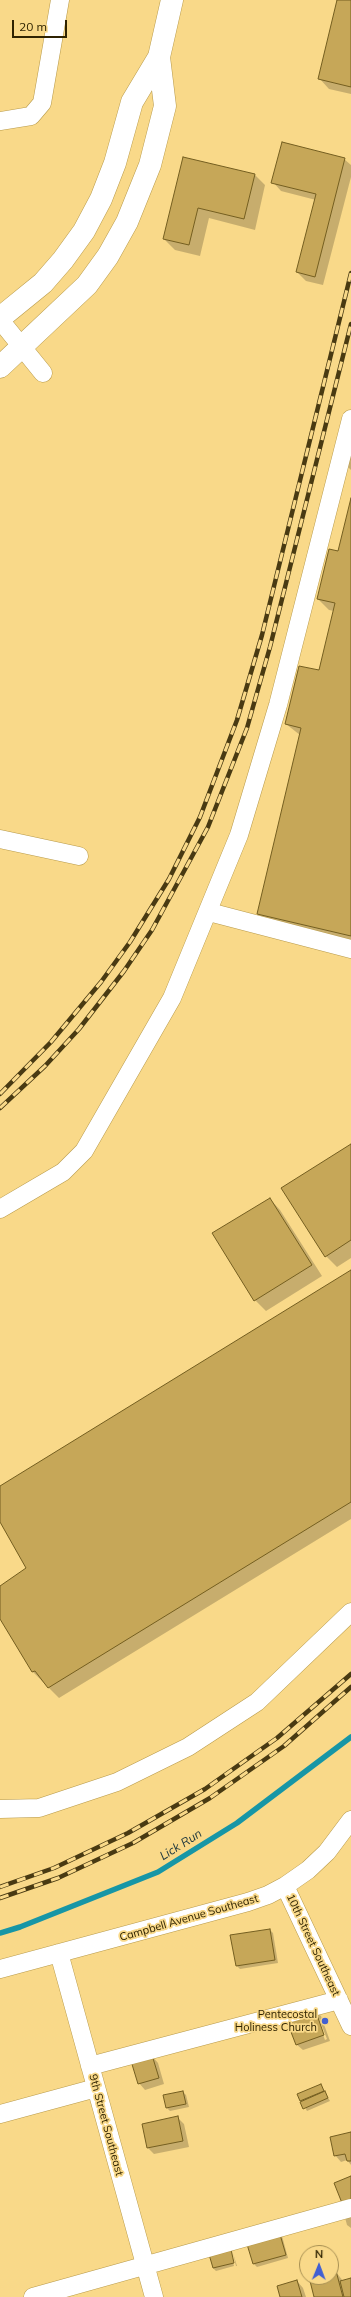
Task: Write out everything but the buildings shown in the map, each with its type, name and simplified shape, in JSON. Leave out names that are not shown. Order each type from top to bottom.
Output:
[{"type":"main road","points":[[0,319],[43,283],[84,232],[101,199],[115,163],[132,102],[159,57],[172,0]]},
{"type":"main road","points":[[0,367],[87,284],[108,256],[127,222],[150,164],[165,106],[159,57]]},
{"type":"main road","points":[[0,355],[21,347]]},
{"type":"street","points":[[0,121],[31,116],[42,103],[60,0]]},
{"type":"street","points":[[0,319],[43,373]]},
{"type":"street","points":[[0,1210],[63,1172],[84,1151],[172,998],[209,912],[239,835],[278,705],[351,419]]},
{"type":"street","points":[[0,839],[80,856]]},
{"type":"street","points":[[209,912],[351,950]]},
{"type":"street","points":[[0,1809],[39,1808],[117,1782],[188,1747],[257,1702],[351,1612]]},
{"type":"street","name":"Campbell Avenue Southeast","points":[[0,1969],[248,1902],[285,1886],[308,1870],[327,1852],[351,1820]]},
{"type":"street","name":"10th Street Southeast","points":[[285,1886],[351,2026]]},
{"type":"street","name":"9th Street Southeast","points":[[59,1953],[154,2297]]},
{"type":"street","points":[[90,2066],[339,2000]]},
{"type":"street","points":[[0,2114],[96,2088]]},
{"type":"street","points":[[33,2297],[351,2208]]},
{"type":"waterway","name":"Lick Run","points":[[0,1933],[20,1927],[158,1872],[237,1823],[351,1737]]},
{"type":"railway","points":[[0,1094],[51,1042],[101,982],[130,942],[169,879],[200,817],[237,720],[262,635],[351,273]]},
{"type":"railway","points":[[0,1108],[45,1066],[79,1029],[124,971],[152,930],[208,827],[247,728],[270,647],[351,324]]},
{"type":"railway","points":[[0,1887],[54,1868],[128,1833],[205,1789],[277,1738],[351,1674]]},
{"type":"railway","points":[[0,1898],[58,1878],[133,1843],[210,1798],[284,1746],[351,1687]]},
{"type":"place","name":"Pentecostal Holiness Church","points":[[325,2021]]}]
